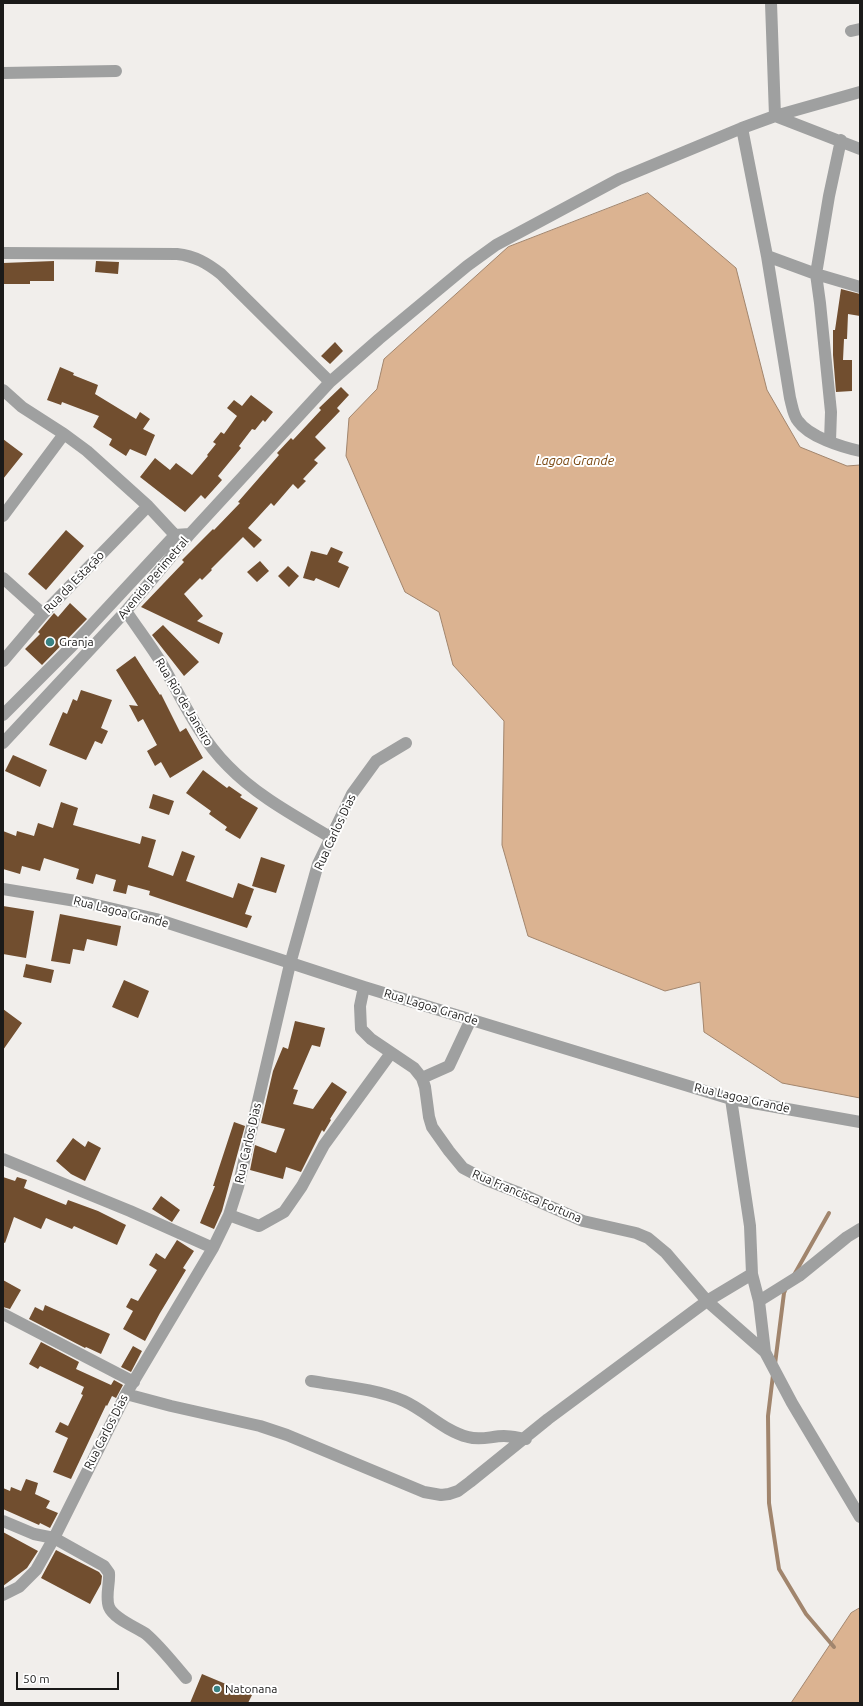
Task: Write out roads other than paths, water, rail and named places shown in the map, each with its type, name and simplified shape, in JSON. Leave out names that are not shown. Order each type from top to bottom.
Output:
[{"type":"street","points":[[771,3],[775,116]]},
{"type":"street","points":[[3,73],[116,71]]},
{"type":"street","points":[[190,534],[330,382],[429,296],[496,245],[619,179],[742,128],[775,116],[860,92]]},
{"type":"street","points":[[775,116],[860,149]]},
{"type":"street","points":[[742,128],[767,256],[790,398],[794,412],[798,421],[810,433],[849,448],[860,450]]},
{"type":"street","points":[[830,441],[830,405],[816,274],[840,140]]},
{"type":"street","points":[[3,253],[189,255],[201,260],[221,274],[330,382]]},
{"type":"street","points":[[767,256],[816,274],[860,287]]},
{"type":"street","points":[[3,390],[22,407],[64,434],[102,464],[148,506],[175,535]]},
{"type":"street","points":[[3,516],[64,434]]},
{"type":"street","name":"Rua da Estação","points":[[3,661],[43,614],[148,506]]},
{"type":"street","name":"Avenida Perimetral","points":[[3,715],[72,646],[175,535],[190,534]]},
{"type":"street","name":"Avenida Perimetral","points":[[3,743],[126,611],[190,534]]},
{"type":"street","points":[[3,578],[43,614]]},
{"type":"street","name":"Rua Rio de Janeiro","points":[[126,611],[161,663],[179,696],[209,744],[228,766],[250,787],[330,837]]},
{"type":"street","points":[[72,646],[83,657]]},
{"type":"street","name":"Rua Carlos Dias","points":[[3,1595],[20,1587],[31,1575],[54,1538],[126,1394],[213,1248],[228,1215],[241,1172],[290,964],[318,864],[352,794],[376,761],[406,743]]},
{"type":"street","name":"Rua Lagoa Grande","points":[[3,889],[88,903],[156,919],[290,964],[731,1098],[860,1122]]},
{"type":"street","points":[[364,987],[360,1006],[361,1029],[370,1039],[414,1068],[422,1078],[449,1066],[471,1019]]},
{"type":"street","points":[[228,1215],[259,1226],[284,1212],[302,1186],[324,1145],[391,1053]]},
{"type":"street","name":"Rua Francisca Fortuna","points":[[422,1078],[432,1127],[463,1168],[486,1180],[583,1221],[636,1233],[648,1238],[666,1253],[707,1301],[765,1352]]},
{"type":"street","points":[[731,1098],[750,1226],[752,1274],[759,1301],[765,1352],[792,1403],[860,1517]]},
{"type":"street","points":[[3,1159],[123,1208],[213,1248]]},
{"type":"street","points":[[759,1301],[799,1276],[847,1237],[860,1229]]},
{"type":"street","points":[[126,1394],[171,1406],[260,1426],[336,1454],[424,1492],[441,1495],[450,1494],[458,1491],[526,1439],[548,1420],[707,1301],[752,1274]]},
{"type":"street","points":[[3,1314],[134,1382]]},
{"type":"street","points":[[311,1381],[396,1398],[419,1408],[454,1432],[467,1437],[480,1440],[504,1436],[526,1439]]},
{"type":"street","points":[[3,1522],[34,1534],[54,1538],[84,1553],[106,1568],[109,1573],[108,1605],[110,1609],[122,1620],[146,1634],[162,1649],[186,1678]]},
{"type":"water","name":"Lagoa Grande","points":[[648,193],[736,268],[767,390],[800,447],[847,466],[860,465],[860,1098],[782,1083],[704,1032],[700,982],[665,991],[528,936],[502,845],[504,721],[453,665],[439,612],[405,592],[346,456],[349,418],[377,389],[384,359],[508,247]]},
{"type":"water","points":[[860,1608],[860,1703],[791,1703],[851,1613]]},
{"type":"waterway","points":[[794,1275],[829,1213]]},
{"type":"waterway","points":[[775,1364],[784,1293],[786,1288]]},
{"type":"waterway","points":[[773,1375],[768,1416],[769,1503],[779,1569],[806,1614],[834,1647]]},
{"type":"place","name":"Granja","points":[[50,642]]},
{"type":"place","name":"Natonana","points":[[217,1689]]}]
